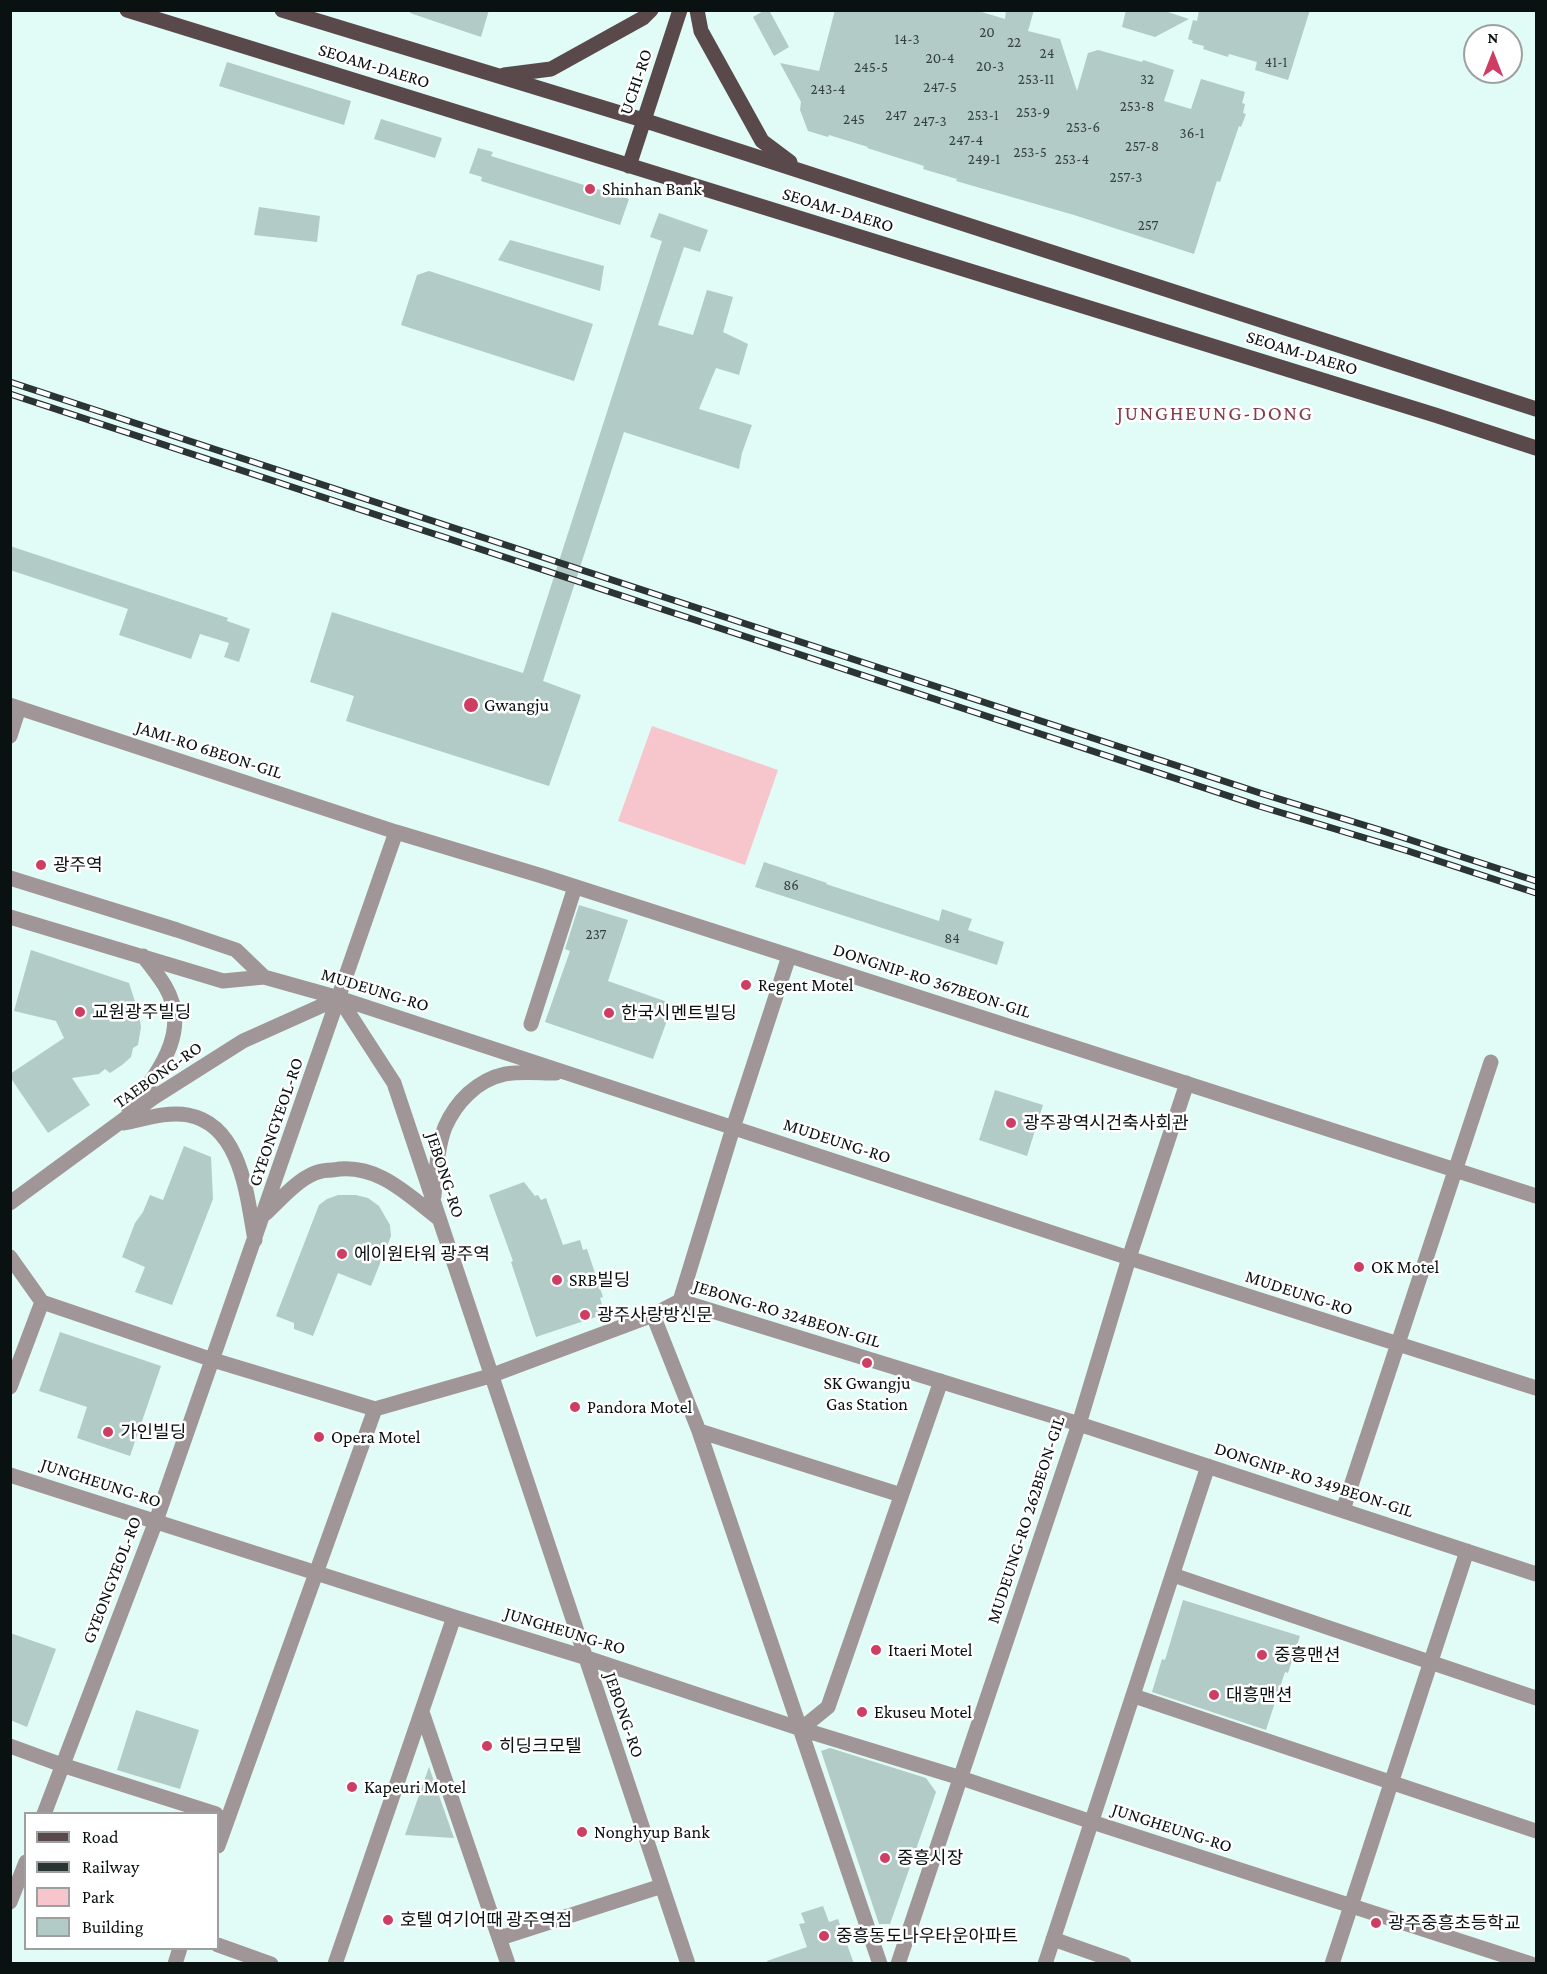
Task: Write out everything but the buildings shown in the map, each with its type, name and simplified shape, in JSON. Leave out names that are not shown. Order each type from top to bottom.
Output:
[{"type":"main road","name":"SEOAM-DAERO","points":[[127,10],[1536,448]]},
{"type":"main road","name":"SEOAM-DAERO","points":[[282,10],[802,170],[1536,410]]},
{"type":"main road","points":[[498,76],[551,69],[644,18],[651,10]]},
{"type":"main road","name":"UCHI-RO","points":[[629,166],[680,10]]},
{"type":"main road","points":[[697,10],[701,31],[762,141],[802,170]]},
{"type":"street","points":[[10,736],[15,707]]},
{"type":"street","name":"JAMI-RO 6BEON-GIL","points":[[15,707],[396,832]]},
{"type":"street","name":"DONGNIP-RO 367BEON-GIL","points":[[396,832],[575,886],[1536,1196]]},
{"type":"street","name":"GYEONGYEOL-RO","points":[[45,1812],[156,1521],[396,832]]},
{"type":"street","name":"MUDEUNG-RO","points":[[10,878],[236,950],[264,977]]},
{"type":"street","points":[[531,1024],[575,886]]},
{"type":"street","name":"MUDEUNG-RO","points":[[10,917],[223,981],[264,977],[339,998],[1129,1258],[1536,1388]]},
{"type":"street","points":[[121,1124],[166,1060],[174,1033],[174,1006],[166,987],[143,956]]},
{"type":"street","points":[[680,1301],[789,956]]},
{"type":"street","name":"TAEBONG-RO","points":[[10,1203],[121,1124],[153,1098],[243,1041],[339,998]]},
{"type":"street","name":"JEBONG-RO","points":[[339,998],[394,1083],[688,1964]]},
{"type":"street","points":[[1343,1510],[1491,1062]]},
{"type":"street","points":[[433,1202],[444,1129],[470,1091],[486,1080],[506,1074],[570,1073]]},
{"type":"street","name":"MUDEUNG-RO 262BEON-GIL","points":[[898,1964],[1079,1424],[1129,1258],[1187,1083]]},
{"type":"street","points":[[121,1124],[169,1114],[188,1115],[202,1120],[216,1130],[228,1143],[241,1171],[255,1241]]},
{"type":"street","points":[[263,1216],[291,1189],[315,1173],[342,1168],[363,1169],[389,1180],[439,1219]]},
{"type":"street","points":[[10,1257],[42,1302],[213,1360],[375,1408],[490,1376]]},
{"type":"street","name":"JEBONG-RO 324BEON-GIL","points":[[490,1376],[653,1315],[680,1301],[1079,1424]]},
{"type":"street","points":[[10,1387],[42,1302]]},
{"type":"street","points":[[653,1315],[699,1431],[880,1964]]},
{"type":"street","points":[[801,1729],[828,1707],[940,1381]]},
{"type":"street","points":[[219,1836],[221,1815],[316,1573],[375,1408]]},
{"type":"street","name":"DONGNIP-RO 349BEON-GIL","points":[[1079,1424],[1536,1574]]},
{"type":"street","points":[[699,1431],[901,1495]]},
{"type":"street","points":[[1045,1964],[1208,1466]]},
{"type":"street","name":"JUNGHEUNG-RO","points":[[10,1475],[584,1657],[801,1729],[961,1778],[1530,1964]]},
{"type":"street","points":[[1332,1964],[1467,1551]]},
{"type":"street","points":[[1173,1575],[1536,1698]]},
{"type":"street","points":[[335,1964],[454,1617]]},
{"type":"street","points":[[1134,1696],[1536,1831]]},
{"type":"street","points":[[422,1712],[508,1964]]},
{"type":"street","points":[[10,1746],[62,1765],[211,1812]]},
{"type":"street","points":[[10,1902],[24,1867]]},
{"type":"street","points":[[500,1938],[662,1886]]},
{"type":"street","points":[[1053,1939],[1124,1964]]},
{"type":"street","points":[[219,1945],[271,1964]]},
{"type":"green space","points":[[652,726],[778,770],[745,865],[618,821]]},
{"type":"railway","points":[[10,382],[1263,794],[1536,881]]},
{"type":"railway","points":[[10,394],[1259,806],[1536,893]]},
{"type":"place","name":"Shinhan Bank","points":[[590,189]]},
{"type":"place","name":"Gwangju","points":[[471,705]]},
{"type":"place","name":"광주역","points":[[41,865]]},
{"type":"place","name":"Regent Motel","points":[[746,985]]},
{"type":"place","name":"교원광주빌딩","points":[[80,1012]]},
{"type":"place","name":"한국시멘트빌딩","points":[[609,1013]]},
{"type":"place","name":"광주광역시건축사회관","points":[[1011,1123]]},
{"type":"place","name":"에이원타워 광주역","points":[[342,1254]]},
{"type":"place","name":"OK Motel","points":[[1359,1267]]},
{"type":"place","name":"SRB빌딩","points":[[557,1280]]},
{"type":"place","name":"광주사랑방신문","points":[[585,1315]]},
{"type":"place","name":"SK Gwangju Gas Station","points":[[867,1363]]},
{"type":"place","name":"Pandora Motel","points":[[575,1407]]},
{"type":"place","name":"가인빌딩","points":[[108,1432]]},
{"type":"place","name":"Opera Motel","points":[[319,1437]]},
{"type":"place","name":"Itaeri Motel","points":[[876,1650]]},
{"type":"place","name":"중흥맨션","points":[[1262,1655]]},
{"type":"place","name":"대흥맨션","points":[[1214,1695]]},
{"type":"place","name":"Ekuseu Motel","points":[[862,1712]]},
{"type":"place","name":"히딩크모텔","points":[[487,1746]]},
{"type":"place","name":"Kapeuri Motel","points":[[352,1787]]},
{"type":"place","name":"Nonghyup Bank","points":[[582,1832]]},
{"type":"place","name":"중흥시장","points":[[885,1858]]},
{"type":"place","name":"호텔 여기어때 광주역점","points":[[388,1920]]},
{"type":"place","name":"광주중흥초등학교","points":[[1376,1923]]},
{"type":"place","name":"중흥동도나우타운아파트","points":[[824,1936]]},
{"type":"district","name":"JUNGHEUNG-DONG","points":[[1215,414]]}]
